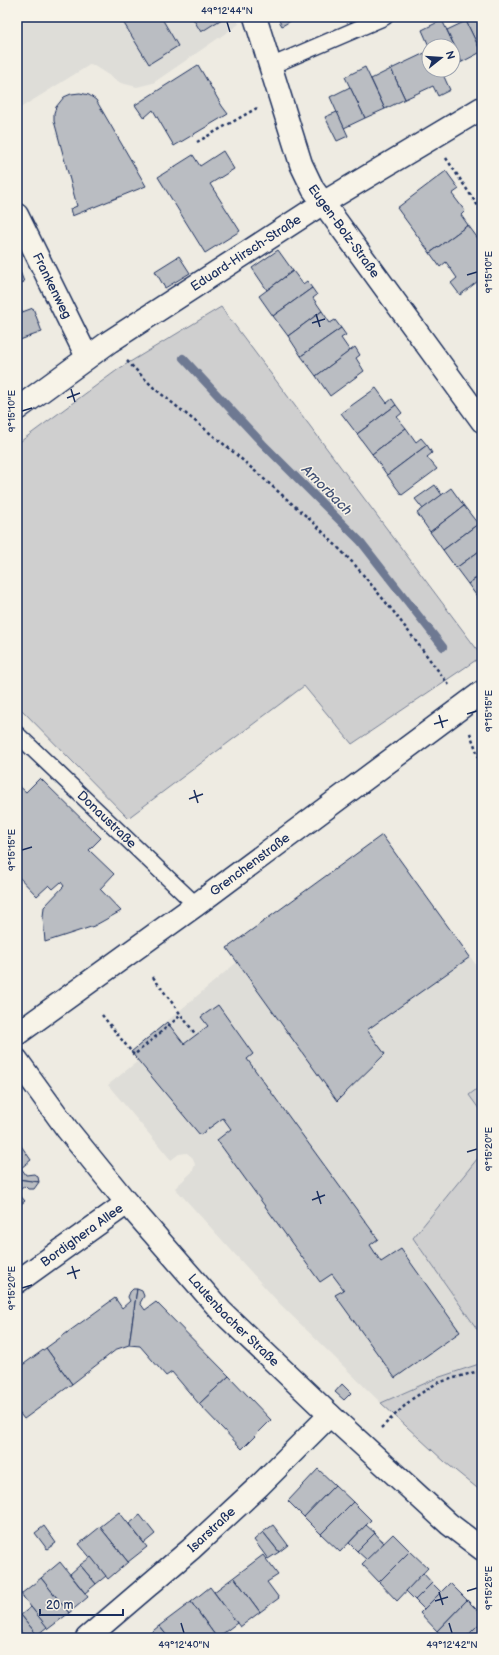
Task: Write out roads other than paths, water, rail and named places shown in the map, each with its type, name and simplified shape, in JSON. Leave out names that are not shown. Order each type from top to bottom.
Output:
[{"type":"street","name":"Eugen-Bolz-Straße","points":[[255,17],[301,164],[312,189],[482,421]]},
{"type":"street","name":"Eduard-Hirsch-Straße","points":[[17,409],[109,342],[323,203],[482,108]]},
{"type":"street","name":"Frankenweg","points":[[17,215],[87,357]]},
{"type":"street","name":"Grenchenstraße","points":[[17,1034],[196,906],[482,692]]},
{"type":"street","name":"Lautenbacher Straße","points":[[17,1060],[68,1129],[127,1203],[221,1311],[330,1415],[450,1524],[482,1549]]},
{"type":"street","name":"Bordighera Allee","points":[[17,1282],[127,1203]]},
{"type":"street","name":"Isarstraße","points":[[87,1638],[191,1549],[259,1486],[330,1415]]},
{"type":"lane","points":[[271,66],[385,17]]},
{"type":"lane","name":"Donaustraße","points":[[17,734],[196,906]]},
{"type":"waterway","name":"Amorbach","points":[[183,358],[263,444],[361,542],[443,647]]}]
